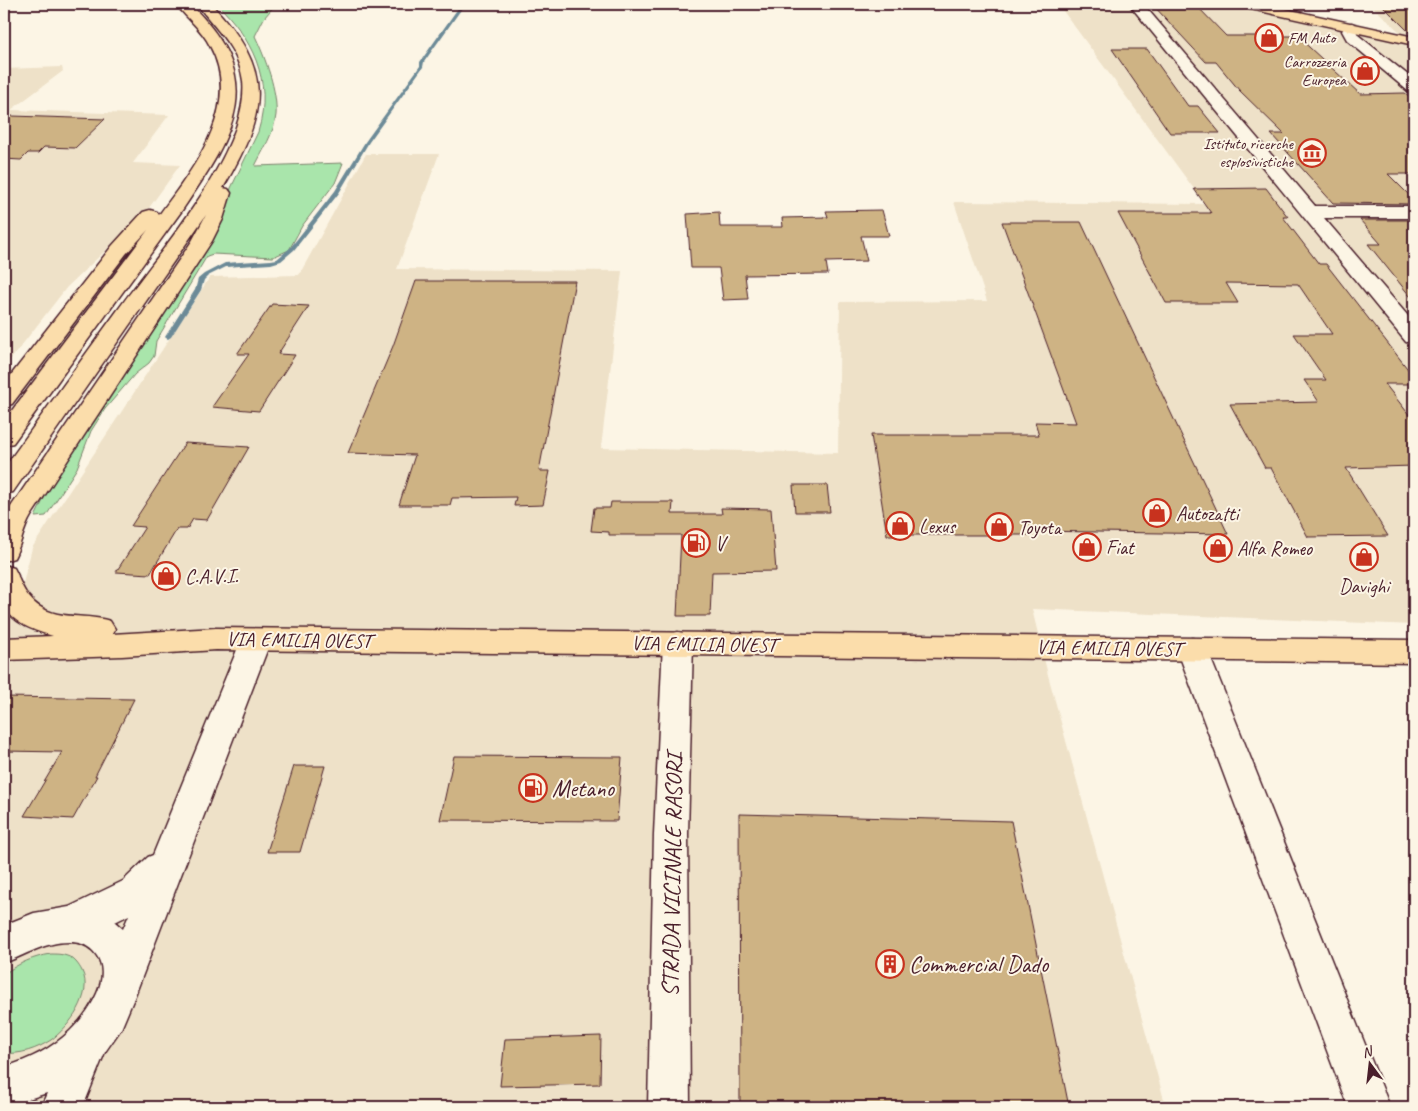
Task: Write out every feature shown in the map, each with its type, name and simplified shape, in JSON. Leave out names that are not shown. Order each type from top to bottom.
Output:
[{"type":"main road","points":[[4,438],[146,247],[214,146],[223,124],[230,92],[228,69],[220,48],[207,30],[183,4]]},
{"type":"main road","points":[[4,486],[204,202],[235,150],[244,129],[250,104],[250,76],[244,54],[232,35],[204,4]]},
{"type":"main road","points":[[1246,4],[1414,41]]},
{"type":"main road","points":[[4,398],[119,250],[186,176],[208,139],[230,92]]},
{"type":"main road","points":[[4,551],[10,529],[20,512],[206,234],[227,183],[252,131],[254,119],[250,104]]},
{"type":"main road","name":"VIA EMILIA OVEST","points":[[4,575],[6,586],[4,600]]},
{"type":"main road","name":"VIA EMILIA OVEST","points":[[4,575],[12,596],[20,607],[35,620],[49,625],[130,630],[216,639],[1414,652]]},
{"type":"main road","name":"VIA EMILIA OVEST","points":[[4,649],[122,645],[216,639]]},
{"type":"street","points":[[1136,4],[1414,337]]},
{"type":"street","points":[[1352,27],[1349,31],[1352,37],[1414,88]]},
{"type":"street","points":[[1310,212],[1414,212]]},
{"type":"street","points":[[62,1107],[91,1038],[109,1012],[256,640]]},
{"type":"street","name":"STRADA VICINALE RASORI","points":[[668,1107],[671,834],[678,643]]},
{"type":"street","name":"VIA EMILIA OVEST","points":[[1192,649],[1369,1107]]},
{"type":"street","points":[[72,924],[136,893],[166,864]]},
{"type":"street","points":[[4,945],[17,937],[45,926],[72,924],[95,929],[111,942],[120,962],[119,985]]},
{"type":"street","points":[[4,1087],[36,1078],[65,1062],[91,1038]]},
{"type":"shaded area","points":[[1058,4],[1228,4],[1414,46],[1414,625],[1032,609],[1048,675],[1166,1107],[36,1107],[4,1103],[4,635],[21,591],[32,548],[210,277],[299,275],[366,154],[439,154],[397,269],[622,271],[601,448],[838,453],[840,302],[987,301],[954,202],[1205,204]]},
{"type":"shaded area","points":[[1370,4],[1414,4],[1414,38],[1404,36]]},
{"type":"shaded area","points":[[62,67],[63,71],[11,110],[169,115],[133,163],[180,165],[146,212],[67,287],[4,368],[4,69]]},
{"type":"green space","points":[[217,4],[276,4],[264,18],[255,36],[270,75],[275,96],[276,115],[268,141],[255,166],[343,163],[335,183],[302,226],[289,250],[273,257],[213,254],[207,256],[156,341],[154,356],[149,363],[135,374],[105,409],[91,431],[77,468],[46,516],[35,517],[48,490],[220,222],[231,188],[258,132],[263,95],[261,77],[256,61],[240,31]]},
{"type":"green space","points":[[51,954],[61,954],[70,957],[82,971],[85,980],[85,990],[78,1010],[65,1027],[46,1043],[22,1052],[4,1053],[4,974],[26,961]]},
{"type":"building","points":[[1152,4],[1195,4],[1226,36],[1297,36],[1360,94],[1405,93],[1414,100],[1414,174],[1388,174],[1414,200],[1414,204],[1333,203],[1271,134],[1284,134],[1239,90],[1216,62],[1206,62]]},
{"type":"building","points":[[1381,4],[1414,4],[1414,35],[1412,35]]},
{"type":"building","points":[[1112,49],[1147,49],[1188,106],[1198,106],[1220,133],[1170,133]]},
{"type":"building","points":[[12,116],[105,119],[75,148],[44,147],[38,153],[28,153],[21,160],[4,159],[4,123]]},
{"type":"building","points":[[1266,188],[1288,217],[1283,217],[1319,264],[1326,264],[1414,377],[1414,384],[1385,384],[1414,421],[1414,466],[1346,468],[1388,536],[1308,537],[1271,468],[1265,468],[1230,404],[1319,402],[1304,380],[1326,380],[1294,334],[1332,334],[1298,284],[1226,283],[1238,303],[1166,303],[1118,213],[1211,213],[1194,189]]},
{"type":"building","points":[[882,210],[889,236],[861,236],[867,261],[826,262],[828,274],[745,275],[748,299],[723,300],[719,268],[691,268],[687,214],[719,212],[720,227],[783,227],[782,218],[828,217],[826,211]]},
{"type":"building","points":[[1360,220],[1414,220],[1414,301],[1368,244],[1381,244]]},
{"type":"building","points":[[1002,222],[1081,222],[1228,534],[1032,531],[1033,535],[887,535],[871,435],[1039,435],[1035,422],[1076,423]]},
{"type":"building","points":[[416,281],[575,281],[539,471],[550,471],[543,505],[514,506],[516,497],[452,498],[450,505],[399,505],[415,455],[348,453],[393,346]]},
{"type":"building","points":[[272,304],[309,306],[278,354],[295,355],[259,411],[212,407],[249,354],[237,354]]},
{"type":"building","points":[[185,443],[249,447],[207,520],[193,519],[187,529],[177,529],[150,574],[116,572],[145,527],[131,526]]},
{"type":"building","points":[[793,485],[827,485],[830,512],[795,512]]},
{"type":"building","points":[[611,502],[673,502],[672,514],[722,514],[721,508],[771,509],[776,571],[712,572],[710,616],[677,616],[681,535],[609,535],[609,532],[591,531],[594,508],[610,508]]},
{"type":"building","points":[[4,697],[134,699],[95,776],[97,776],[73,819],[24,816],[62,752],[4,751]]},
{"type":"building","name":"Metano","points":[[454,756],[622,757],[617,821],[440,820]]},
{"type":"building","points":[[294,766],[325,766],[300,852],[267,852]]},
{"type":"building","name":"Commercial Dado","points":[[739,814],[1011,821],[1069,1107],[740,1107]]},
{"type":"building","points":[[601,1036],[600,1084],[500,1086],[505,1039]]},
{"type":"waterway","points":[[168,337],[198,290],[201,279],[206,275],[225,265],[279,260],[292,249],[337,192],[367,142],[422,66],[422,62],[463,4]]},
{"type":"place","name":"FM Auto","points":[[1269,38]]},
{"type":"place","name":"Carrozzeria Europea","points":[[1365,71]]},
{"type":"place","name":"Istituto ricerche esplosivistiche","points":[[1312,153]]},
{"type":"place","name":"Autozatti","points":[[1157,513]]},
{"type":"place","name":"Lexus","points":[[900,526]]},
{"type":"place","name":"Toyota","points":[[999,527]]},
{"type":"place","name":"V","points":[[696,543]]},
{"type":"place","name":"Fiat","points":[[1087,547]]},
{"type":"place","name":"Alfa Romeo","points":[[1218,548]]},
{"type":"place","name":"Davighi","points":[[1364,557]]},
{"type":"place","name":"C.A.V.I.","points":[[166,576]]},
{"type":"place","name":"Metano","points":[[533,788]]},
{"type":"place","name":"Commercial Dado","points":[[890,964]]}]
